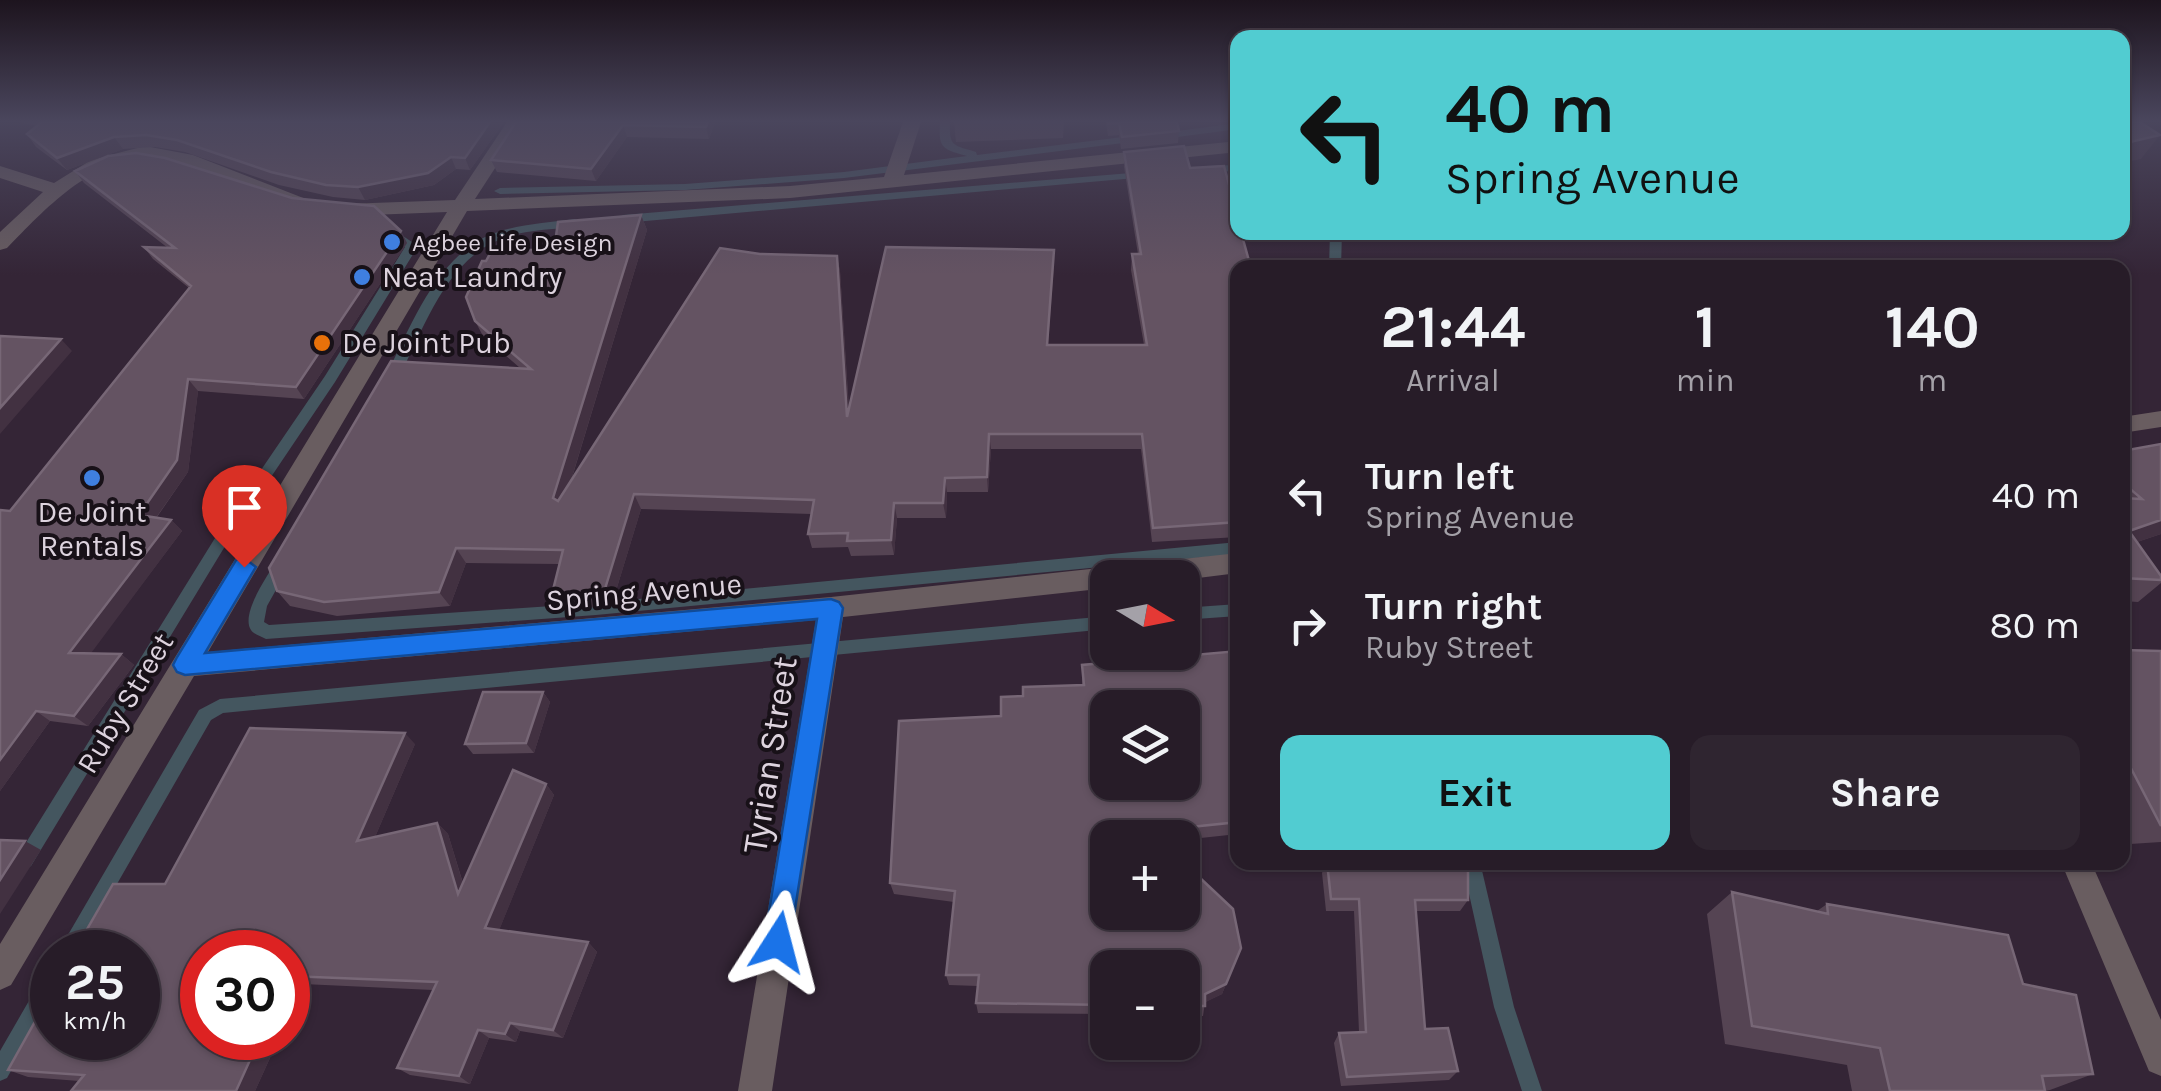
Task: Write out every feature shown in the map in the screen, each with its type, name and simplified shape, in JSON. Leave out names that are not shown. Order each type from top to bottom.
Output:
[{"type":"street","points":[[3,173],[54,189]]},
{"type":"street","points":[[0,244],[54,189],[87,173]]},
{"type":"street","points":[[220,173],[290,198],[340,210],[460,208],[891,184],[992,173]]},
{"type":"street","name":"Ruby Street","points":[[0,974],[483,173]]},
{"type":"street","points":[[891,184],[895,173]]},
{"type":"street","points":[[2130,424],[2161,419]]},
{"type":"street","name":"Spring Avenue","points":[[1200,567],[1230,564]]},
{"type":"street","name":"Spring Avenue","points":[[185,665],[831,608],[1090,580]]},
{"type":"street","name":"Tyrian Street","points":[[755,1091],[831,608]]},
{"type":"street","points":[[2079,870],[2161,1059]]},
{"type":"building","points":[[77,173],[212,173],[292,198],[374,206],[401,231],[296,387],[188,379],[177,460],[139,515],[171,520],[69,653],[121,654],[74,716],[36,711],[0,760],[0,510],[10,511],[191,286],[144,247],[175,248]]},
{"type":"building","points":[[275,173],[428,173],[358,187],[326,185]]},
{"type":"building","points":[[1127,173],[1226,173],[1230,188],[1230,240],[1243,240],[1249,260],[1230,260],[1230,523],[1153,528],[1142,434],[989,434],[987,477],[945,478],[943,503],[894,503],[891,540],[847,541],[848,533],[808,534],[814,500],[634,494],[604,592],[552,594],[563,550],[456,548],[439,592],[324,602],[277,591],[269,568],[391,361],[531,369],[475,321],[466,297],[482,261],[492,250],[554,250],[558,222],[641,215],[553,498],[558,501],[720,248],[760,254],[837,256],[847,417],[886,247],[1054,250],[1047,345],[1147,345],[1132,254],[1141,254]]},
{"type":"building","points":[[0,336],[61,339],[0,408]]},
{"type":"building","points":[[2161,444],[2161,520],[2130,531],[2130,498],[2142,499],[2130,489],[2130,450]]},
{"type":"building","points":[[2130,532],[2161,576],[2161,580],[2130,578]]},
{"type":"building","points":[[2130,650],[2161,651],[2161,826],[2130,766]]},
{"type":"building","points":[[1230,652],[1230,823],[1200,826],[1200,820],[1090,820],[1090,930],[1200,930],[1200,878],[1233,909],[1241,948],[1226,984],[1205,994],[1205,1006],[1200,1006],[1200,950],[1090,950],[1090,1005],[976,1003],[979,975],[946,975],[955,891],[890,883],[899,721],[1001,716],[1001,697],[1023,696],[1023,687],[1084,685],[1082,665],[1090,664],[1090,670],[1200,670],[1200,654]]},
{"type":"building","points":[[483,692],[543,692],[526,743],[465,744]]},
{"type":"building","points":[[250,728],[405,733],[357,841],[437,823],[458,894],[513,770],[546,784],[485,928],[588,942],[553,1030],[510,1023],[505,1034],[478,1030],[459,1076],[397,1068],[437,982],[310,977],[310,930],[180,930],[180,1060],[250,1060],[236,1091],[71,1091],[84,1075],[8,1070],[30,1030],[30,1060],[160,1060],[160,930],[87,930],[113,884],[165,884]]},
{"type":"building","points":[[0,840],[25,841],[0,880]]},
{"type":"building","points":[[1328,870],[1468,870],[1468,900],[1415,900],[1425,1029],[1448,1028],[1458,1071],[1347,1077],[1339,1033],[1366,1032],[1359,899],[1331,899]]},
{"type":"building","points":[[1732,892],[1828,914],[1827,904],[2008,935],[2023,984],[2076,995],[2093,1074],[2042,1076],[2045,1091],[1890,1091],[1880,1048],[1752,1026]]},
{"type":"waterway","points":[[500,191],[685,187],[861,173]]},
{"type":"waterway","points":[[623,219],[1143,175]]},
{"type":"waterway","points":[[391,380],[434,298],[463,259],[479,245],[516,231],[575,223]]},
{"type":"waterway","points":[[25,860],[225,534],[330,379],[412,246],[391,232]]},
{"type":"waterway","points":[[1335,260],[1336,240]]},
{"type":"waterway","points":[[283,563],[259,605],[256,625],[266,632],[596,609],[1230,549]]},
{"type":"waterway","points":[[1200,613],[1230,611]]},
{"type":"waterway","points":[[81,930],[205,715],[220,706],[1090,624]]},
{"type":"waterway","points":[[1473,870],[1504,1007],[1532,1091]]},
{"type":"waterway","points":[[0,1071],[30,1018]]},
{"type":"place","name":"Agbee Life Design","points":[[392,242]]},
{"type":"place","name":"Neat Laundry","points":[[362,277]]},
{"type":"place","name":"De Joint Pub","points":[[322,343]]},
{"type":"place","name":"De Joint Rentals","points":[[92,478]]},
{"type":"route","points":[[244,567],[185,665],[831,608],[778,942]]}]
